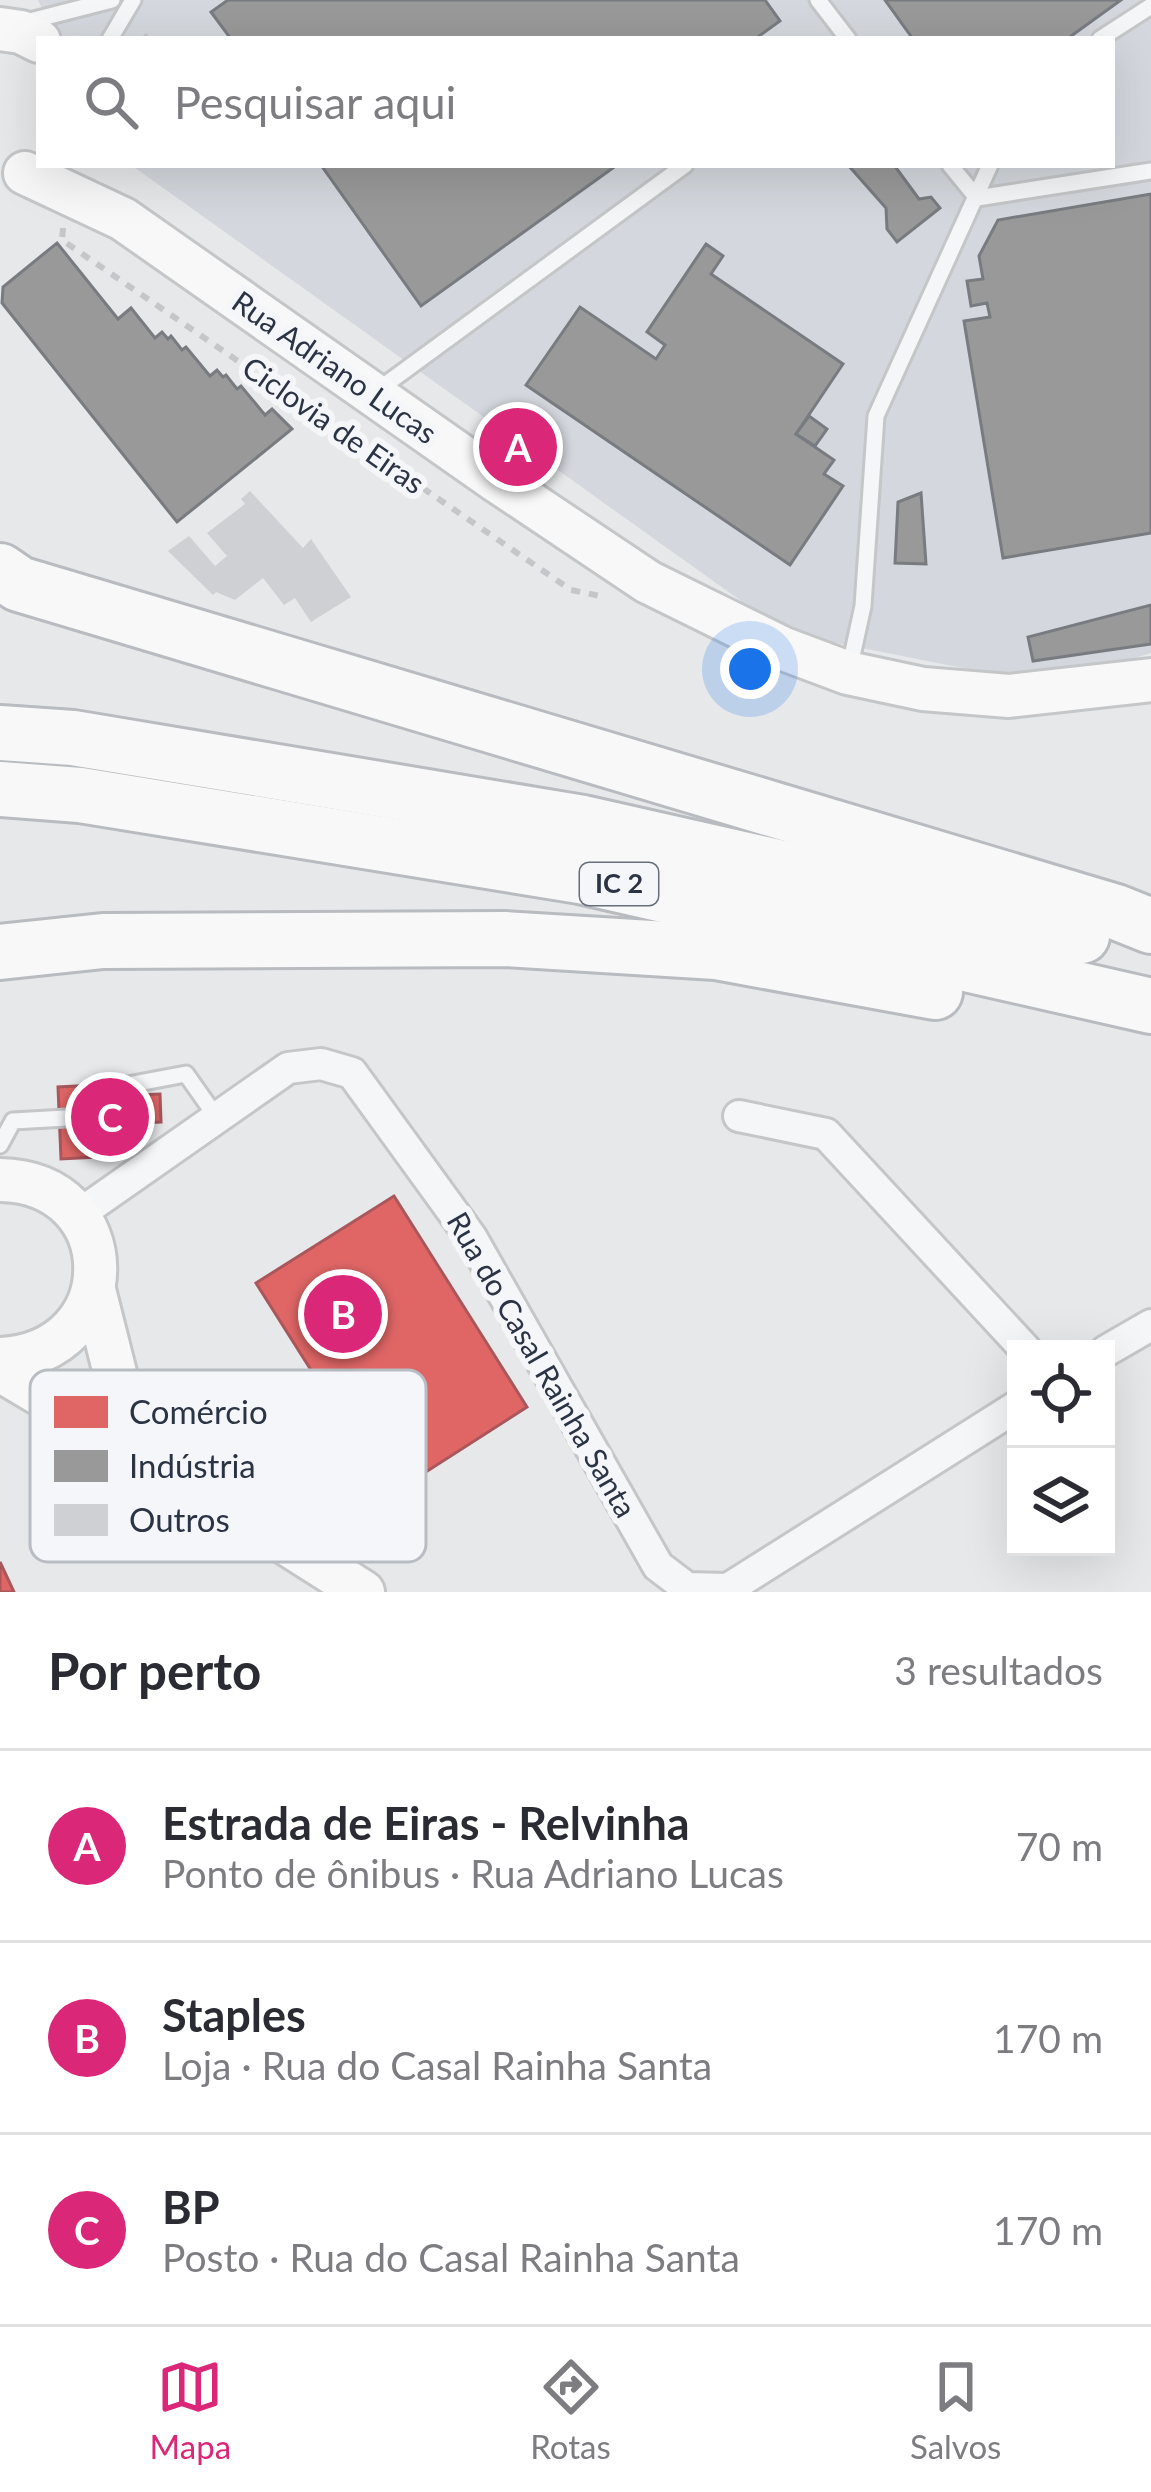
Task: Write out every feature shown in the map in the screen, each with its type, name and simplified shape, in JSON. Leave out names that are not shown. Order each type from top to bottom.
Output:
[{"type":"highway","points":[[0,571],[19,584],[1151,926]]},
{"type":"highway","name":"IC 2","points":[[0,733],[74,738],[584,823],[1151,952]]},
{"type":"highway","name":"IC 2","points":[[0,789],[80,795],[580,876],[1151,1006]]},
{"type":"highway","points":[[0,952],[103,941],[505,939],[670,949],[716,952],[1056,1015],[1151,1025]]},
{"type":"street","points":[[0,28],[36,40]]},
{"type":"street","name":"Rua Adriano Lucas","points":[[44,175],[123,220],[648,582],[784,649],[848,673],[923,689],[1009,696],[1151,680]]},
{"type":"street","name":"Rua do Casal Rainha Santa","points":[[79,1215],[288,1068],[321,1064],[352,1073],[471,1237],[658,1566],[687,1588],[728,1588],[1007,1413]]},
{"type":"street","points":[[739,1116],[826,1134],[1017,1340]]},
{"type":"street","points":[[0,1359],[33,1356],[61,1342],[82,1319],[94,1290],[97,1264],[79,1215],[57,1195],[10,1174]]},
{"type":"street","points":[[94,1290],[114,1370]]},
{"type":"street","points":[[1115,1346],[1151,1325]]},
{"type":"street","points":[[0,1370],[30,1388]]},
{"type":"street","points":[[315,1562],[362,1592]]},
{"type":"lane","points":[[0,28],[112,0]]},
{"type":"lane","points":[[112,36],[133,0]]},
{"type":"lane","points":[[818,0],[846,36]]},
{"type":"lane","points":[[1105,36],[1151,7]]},
{"type":"lane","points":[[373,394],[681,168]]},
{"type":"lane","points":[[952,168],[977,199]]},
{"type":"lane","points":[[848,673],[863,606],[876,416],[989,168]]},
{"type":"lane","points":[[977,199],[1151,171]]},
{"type":"lane","points":[[0,1145],[13,1121],[119,1115],[117,1087],[186,1074],[217,1118]]},
{"type":"path","name":"Ciclovia de Eiras","points":[[44,175],[62,240],[571,590],[612,598]]},
{"type":"shaded area","points":[[38,0],[1151,0],[1151,653],[1121,662],[1003,676],[786,633],[135,168],[1115,168],[1115,36],[56,36]]},
{"type":"building: Comércio","points":[[95,1085],[96,1097],[135,1095],[137,1123],[97,1125],[98,1157],[61,1159],[58,1087]]},
{"type":"building: Comércio","points":[[160,1094],[161,1122],[137,1123],[135,1095]]},
{"type":"building: Comércio","points":[[394,1196],[527,1407],[426,1472],[426,1370],[311,1370],[256,1283]]},
{"type":"building: Comércio","points":[[0,1562],[14,1592],[0,1592]]},
{"type":"building: Indústria","points":[[228,0],[765,0],[780,21],[759,36],[229,36],[211,12]]},
{"type":"building: Indústria","points":[[885,0],[1121,0],[1071,36],[911,36]]},
{"type":"building: Indústria","points":[[323,168],[613,168],[421,306]]},
{"type":"building: Indústria","points":[[851,168],[896,168],[919,199],[931,197],[940,208],[897,242],[887,229],[886,208]]},
{"type":"building: Indústria","points":[[1151,194],[1151,533],[1003,558],[964,321],[990,317],[987,303],[971,306],[967,281],[983,279],[979,256],[998,220]]},
{"type":"building: Indústria","points":[[57,243],[118,319],[131,308],[155,338],[162,332],[168,339],[171,336],[210,376],[217,370],[226,375],[265,415],[272,409],[292,429],[177,522],[2,303],[3,287]]},
{"type":"building: Indústria","points":[[706,244],[723,256],[711,274],[843,364],[796,434],[834,460],[824,474],[843,486],[790,565],[526,385],[580,307],[656,359],[665,345],[647,332]]},
{"type":"building: Indústria","points":[[809,416],[827,429],[815,446],[796,434]]},
{"type":"building: Indústria","points":[[921,493],[926,564],[895,563],[898,502]]},
{"type":"building: Indústria","points":[[1151,605],[1151,644],[1033,661],[1028,637]]},
{"type":"building: Outros","points":[[250,491],[303,548],[311,539],[351,597],[311,622],[295,598],[284,605],[263,578],[235,600],[213,595],[168,551],[189,536],[215,566],[227,556],[207,533],[245,504],[241,499]]},
{"type":"place","name":"Estrada de Eiras - Relvinha","points":[[518,447]]},
{"type":"place","name":"BP","points":[[110,1117]]},
{"type":"place","name":"Staples","points":[[343,1314]]}]
